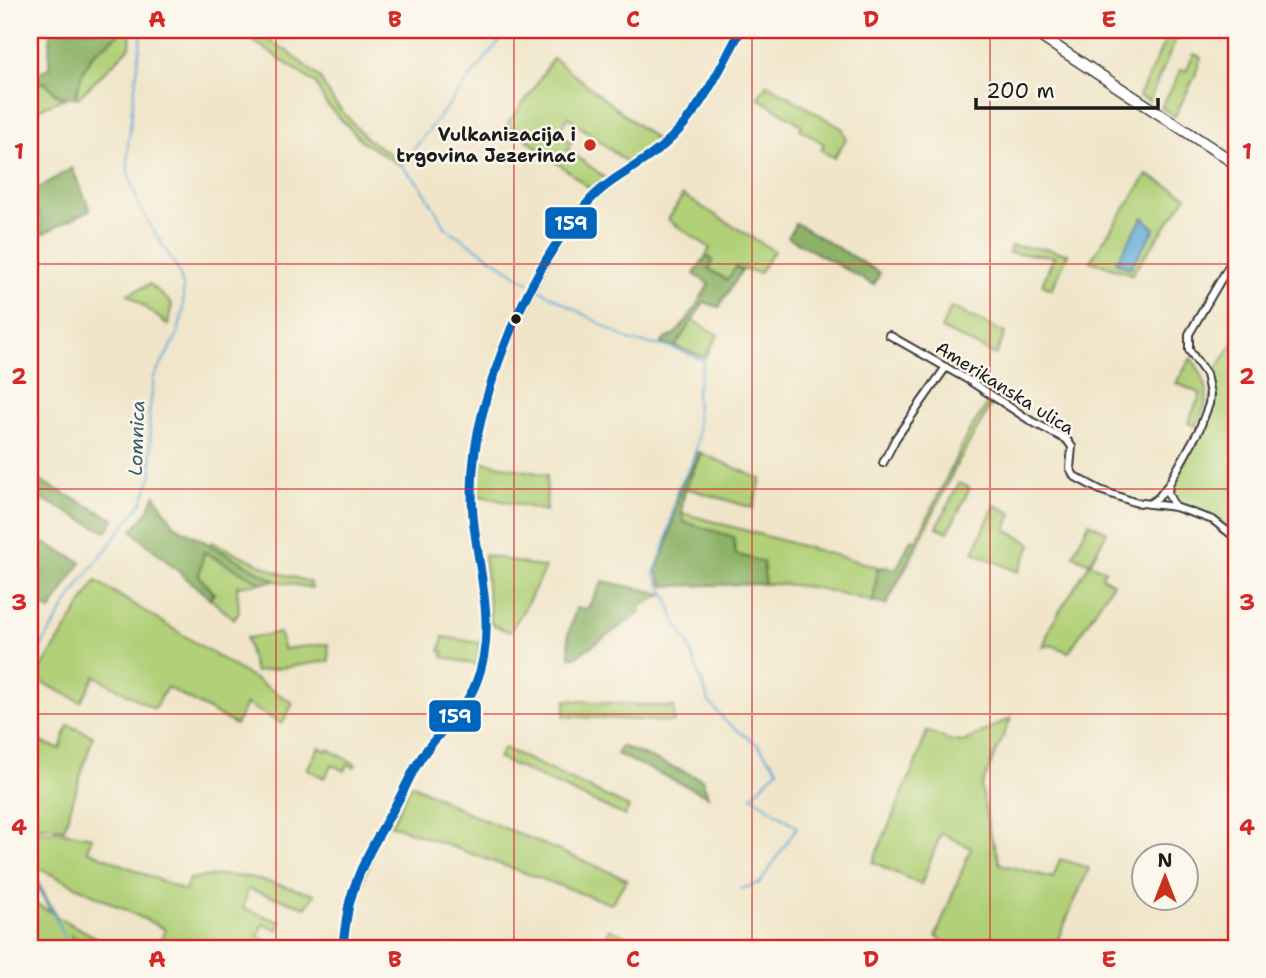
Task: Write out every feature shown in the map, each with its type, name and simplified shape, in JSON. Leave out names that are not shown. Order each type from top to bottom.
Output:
[{"type":"main road","points":[[1031,30],[1236,164]]},
{"type":"street","points":[[342,948],[350,900],[373,846],[423,755],[469,697],[480,667],[486,620],[472,471],[486,407],[503,353],[552,253],[581,211],[605,185],[665,145],[693,111],[741,30]]},
{"type":"street","points":[[1148,505],[1158,498],[1169,484],[1199,430],[1209,404],[1209,384],[1206,374],[1189,350],[1189,334],[1236,254]]},
{"type":"street","name":"Amerikanska ulica","points":[[889,335],[1067,440],[1072,447],[1070,468],[1074,476],[1100,490],[1148,505],[1175,508],[1213,520],[1236,538]]},
{"type":"street","points":[[883,463],[946,367]]},
{"type":"street","points":[[1169,484],[1168,494],[1175,508]]},
{"type":"green space","points":[[50,30],[124,30],[92,55],[82,74],[75,97],[65,97],[45,82],[30,88],[30,77],[49,68]]},
{"type":"green space","points":[[124,30],[131,30],[130,47],[78,98],[75,97],[82,74],[92,55]]},
{"type":"green space","points":[[221,30],[252,30],[287,51],[319,77],[334,102],[366,138],[401,161],[398,164],[363,142],[326,104],[316,84],[244,36]]},
{"type":"green space","points":[[1158,30],[1180,30],[1149,101],[1139,96],[1168,35]]},
{"type":"green space","points":[[1194,54],[1201,57],[1195,76],[1175,116],[1161,108],[1181,70],[1186,71]]},
{"type":"green space","points":[[553,58],[660,143],[629,164],[568,117],[558,132],[571,143],[567,149],[607,179],[592,190],[507,124]]},
{"type":"green space","points":[[45,82],[57,96],[65,98],[30,113],[30,88]]},
{"type":"green space","points":[[767,84],[843,129],[846,139],[834,158],[821,150],[824,144],[800,129],[802,125],[758,98]]},
{"type":"green space","points":[[72,168],[90,210],[42,234],[41,219],[31,200],[36,196],[34,191]]},
{"type":"green space","points":[[1147,175],[1187,196],[1132,274],[1090,261]]},
{"type":"green space","points":[[683,195],[774,251],[759,273],[736,268],[728,280],[708,269],[712,260],[706,256],[710,248],[668,220]]},
{"type":"green space","points":[[796,223],[880,273],[874,285],[788,237]]},
{"type":"green space","points":[[1011,246],[1068,254],[1052,289],[1042,285],[1054,256],[1009,253]]},
{"type":"green space","points":[[706,256],[713,260],[709,269],[727,280],[736,267],[742,270],[719,307],[704,302],[675,347],[661,344],[684,324],[709,284],[694,274]]},
{"type":"green space","points":[[150,284],[172,304],[168,325],[128,294]]},
{"type":"green space","points":[[951,307],[1005,333],[996,355],[941,329]]},
{"type":"green space","points":[[692,320],[718,335],[705,357],[675,347]]},
{"type":"green space","points":[[1236,338],[1236,534],[1220,520],[1178,506],[1172,493],[1174,483],[1208,415],[1213,375]]},
{"type":"green space","points":[[1191,358],[1202,375],[1206,391],[1204,407],[1195,426],[1188,423],[1201,394],[1176,383]]},
{"type":"green space","points":[[991,399],[994,400],[957,464],[919,542],[916,541],[969,431]]},
{"type":"green space","points":[[697,452],[701,453],[682,504],[684,522],[734,537],[735,554],[763,562],[765,584],[664,586],[656,570],[668,542],[679,491]]},
{"type":"green space","points":[[701,453],[761,479],[753,508],[686,488]]},
{"type":"green space","points":[[478,461],[547,475],[546,511],[476,495]]},
{"type":"green space","points":[[30,476],[114,519],[106,532],[30,493]]},
{"type":"green space","points":[[959,483],[970,488],[948,532],[937,527]]},
{"type":"green space","points":[[155,495],[174,525],[276,581],[261,583],[204,552],[199,576],[214,594],[209,598],[132,531],[148,511]]},
{"type":"green space","points":[[995,505],[1012,513],[1006,530],[1032,544],[1018,572],[973,552]]},
{"type":"green space","points":[[682,513],[878,567],[873,602],[806,587],[765,584],[763,562],[735,554],[733,537],[684,522]]},
{"type":"green space","points":[[1089,523],[1107,532],[1090,563],[1073,555]]},
{"type":"green space","points":[[30,536],[81,562],[50,611],[30,598]]},
{"type":"green space","points":[[911,539],[919,542],[886,605],[873,602],[878,567],[897,568]]},
{"type":"green space","points":[[212,542],[279,573],[310,582],[312,588],[276,581],[210,545]]},
{"type":"green space","points":[[204,551],[261,583],[237,586],[239,612],[234,619],[209,598],[214,593],[199,577]]},
{"type":"green space","points":[[484,555],[545,568],[510,632],[491,624]]},
{"type":"green space","points":[[1090,563],[1105,570],[1102,577],[1113,583],[1069,652],[1051,645],[1043,647],[1051,625]]},
{"type":"green space","points":[[96,581],[293,703],[282,724],[246,704],[236,725],[167,687],[154,709],[95,676],[81,702],[35,679]]},
{"type":"green space","points":[[603,581],[664,594],[640,606],[640,613],[574,658],[570,657],[568,635],[576,608],[587,609]]},
{"type":"green space","points":[[280,633],[283,649],[328,644],[329,661],[255,672],[246,638]]},
{"type":"green space","points":[[443,637],[480,643],[477,665],[443,657],[444,652],[440,651]]},
{"type":"green space","points":[[566,700],[674,707],[674,722],[564,716]]},
{"type":"green space","points":[[1011,718],[981,787],[989,829],[1000,864],[1053,878],[1060,859],[1089,868],[1054,948],[950,948],[936,936],[971,848],[941,833],[921,885],[873,862],[927,731],[949,740],[963,742]]},
{"type":"green space","points":[[68,725],[93,736],[64,829],[34,825],[36,817],[30,815],[30,738],[60,749]]},
{"type":"green space","points":[[621,746],[702,779],[708,796],[617,754]]},
{"type":"green space","points":[[319,747],[356,764],[354,767],[348,764],[345,771],[332,765],[324,778],[307,769]]},
{"type":"green space","points":[[504,748],[629,807],[625,816],[498,758]]},
{"type":"green space","points":[[411,784],[473,815],[627,879],[611,904],[391,825]]},
{"type":"green space","points":[[30,829],[55,830],[92,837],[87,850],[185,891],[189,879],[219,875],[249,877],[315,894],[306,907],[248,889],[243,908],[281,922],[278,930],[263,924],[258,937],[282,948],[177,948],[161,940],[165,929],[30,864]]},
{"type":"green space","points":[[30,868],[57,917],[117,948],[96,948],[71,935],[74,948],[30,948],[30,901],[51,912],[30,873]]},
{"type":"green space","points":[[609,929],[655,948],[602,948]]},
{"type":"water","points":[[1143,217],[1155,229],[1130,268],[1116,262]]},
{"type":"waterway","name":"Lomnica","points":[[30,664],[80,583],[143,501],[152,474],[149,416],[154,377],[178,334],[183,311],[183,286],[178,270],[139,207],[128,172],[128,144],[142,30]]},
{"type":"waterway","points":[[508,30],[401,165],[421,186],[446,228],[529,283]]},
{"type":"waterway","points":[[539,289],[631,341],[670,347],[704,360],[696,393],[696,449],[691,465],[677,490],[666,542],[654,573],[668,599],[674,619],[688,643],[709,702],[726,722],[757,744],[778,769],[752,796],[797,827],[760,883],[740,889]]},
{"type":"waterway","points":[[30,645],[38,648]]},
{"type":"waterway","points":[[30,870],[69,948]]},
{"type":"transit line","name":"159","points":[[342,948],[350,901],[364,862],[419,760],[459,712],[471,693],[482,663],[486,621],[473,516],[474,463],[483,411],[512,327],[539,273],[571,223],[598,192],[665,144],[689,119],[741,30]]},
{"type":"place","name":"Vulkanizacija i trgovina Jezerinac","points":[[590,145]]}]
